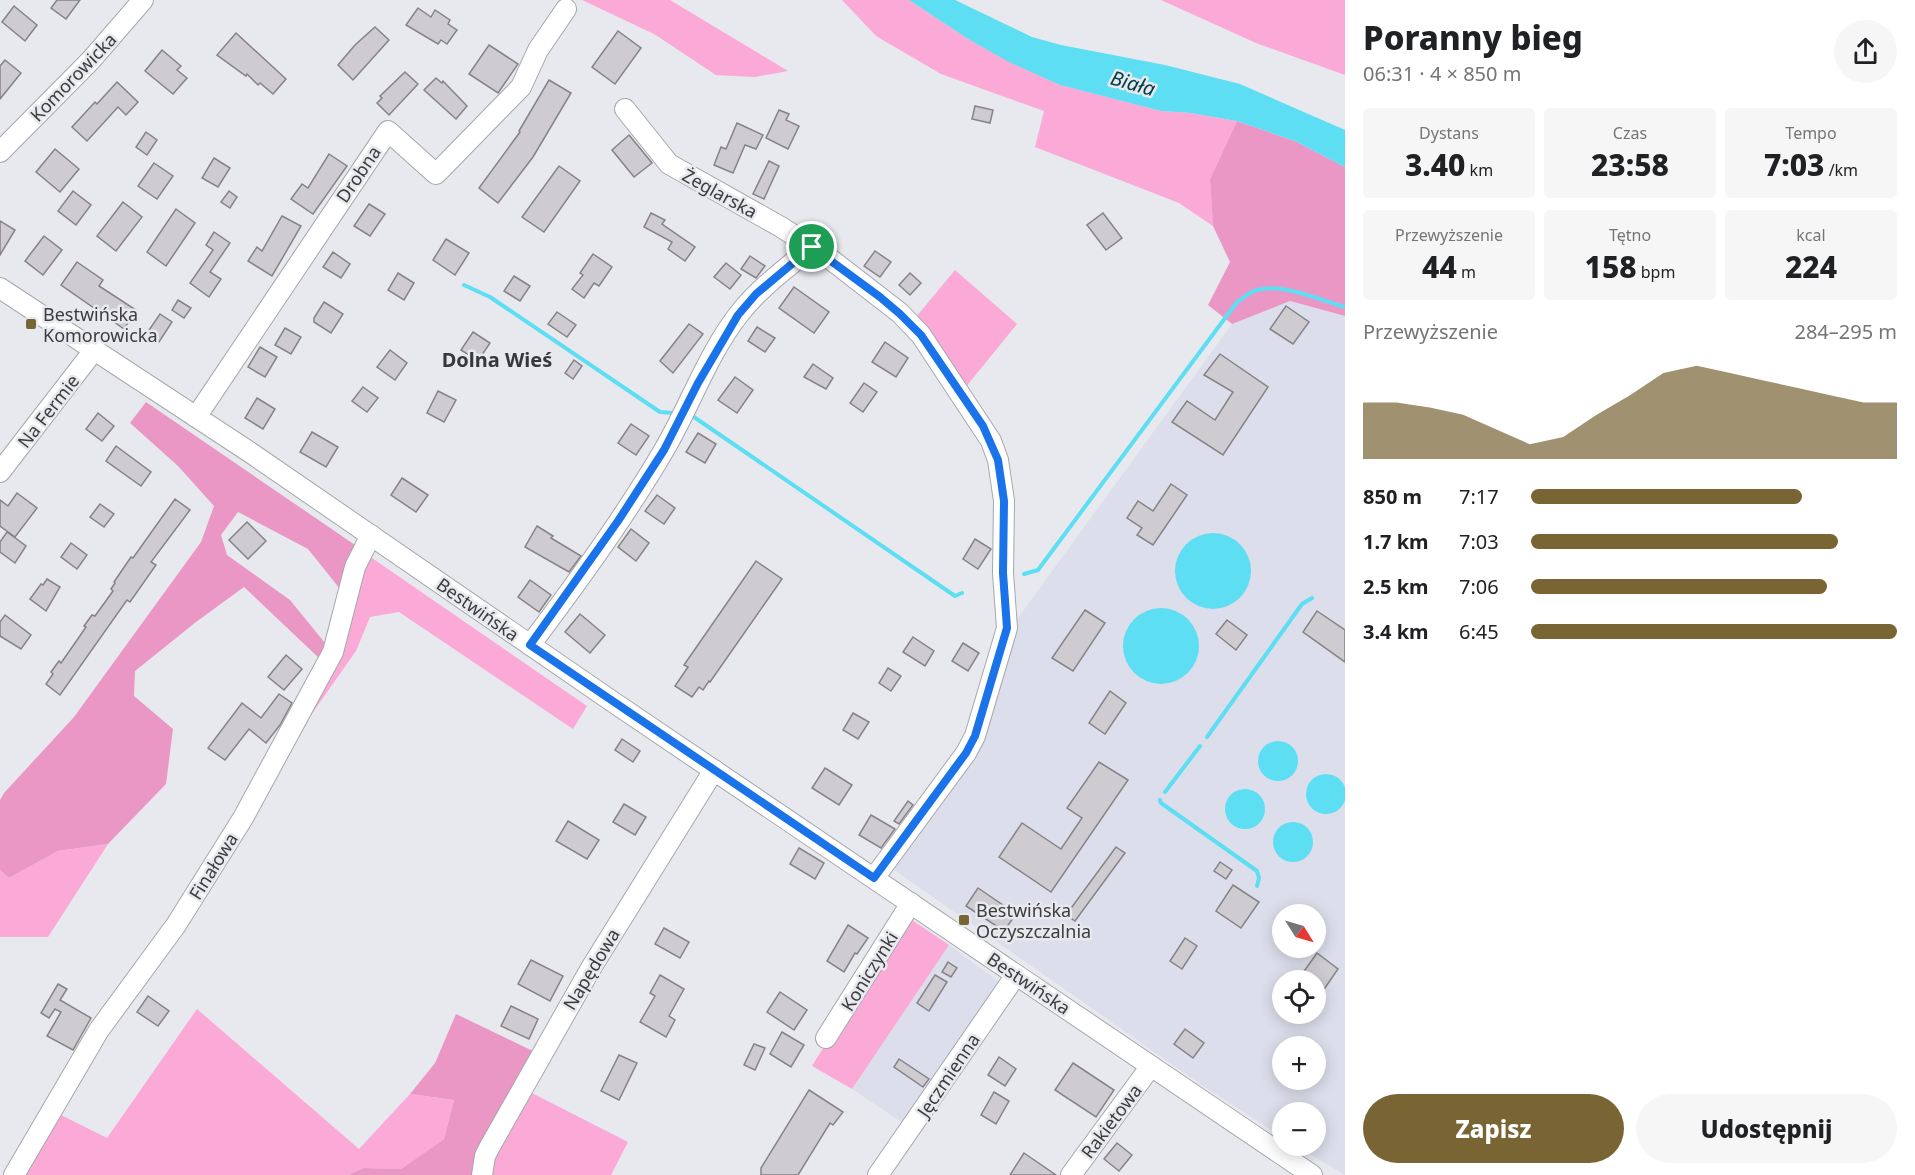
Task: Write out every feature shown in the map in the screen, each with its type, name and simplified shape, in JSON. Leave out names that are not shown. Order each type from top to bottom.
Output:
[{"type":"street","name":"Komorowicka","points":[[0,152],[97,54],[143,0]]},
{"type":"street","name":"Drobna","points":[[196,417],[388,130],[436,174],[521,87],[538,50],[566,9]]},
{"type":"street","name":"Żeglarska","points":[[625,109],[669,165],[781,227],[812,247],[900,314],[921,335],[983,426],[998,460],[1004,501],[1003,581],[1007,628],[975,736],[966,753],[874,878]]},
{"type":"street","points":[[530,645],[618,521],[664,450],[698,383],[738,315],[756,294],[812,247]]},
{"type":"street","name":"Bestwińska","points":[[0,288],[95,349],[371,535],[1312,1175]]},
{"type":"street","name":"Na Fermie","points":[[0,472],[95,349]]},
{"type":"street","name":"Finałowa","points":[[14,1175],[99,1030],[176,925],[243,818],[333,652],[355,567],[371,535]]},
{"type":"street","name":"Napędowa","points":[[482,1175],[485,1156],[489,1148],[591,968],[714,770]]},
{"type":"street","name":"Koniczynki","points":[[826,1038],[912,903]]},
{"type":"street","name":"Jęczmienna","points":[[878,1175],[1016,975]]},
{"type":"street","name":"Rakietowa","points":[[1071,1175],[1151,1066]]},
{"type":"shaded area","points":[[582,0],[670,0],[788,71],[755,77],[716,75],[654,34]]},
{"type":"shaded area","points":[[842,0],[909,0],[968,39],[1060,85],[1161,111],[1191,113],[1237,121],[1210,179],[1213,226],[1179,203],[1035,147],[1044,111],[941,74],[876,36]]},
{"type":"shaded area","points":[[1161,0],[1345,0],[1345,75],[1256,43]]},
{"type":"shaded area","points":[[1237,121],[1295,141],[1345,167],[1345,316],[1290,301],[1232,324],[1208,305],[1230,262],[1213,226],[1210,179]]},
{"type":"shaded area","points":[[955,270],[1017,324],[965,388],[916,317]]},
{"type":"shaded area","points":[[1290,301],[1345,316],[1345,1175],[1313,1156],[1326,1156],[1326,1102],[1272,1102],[1272,1131],[1203,1086],[890,867],[938,798],[1015,622],[1232,324]]},
{"type":"shaded area","points":[[146,402],[355,545],[340,589],[308,549],[238,512],[221,535],[227,555],[290,600],[325,643],[319,658],[244,587],[135,671],[134,696],[173,729],[166,784],[108,844],[58,851],[9,878],[0,870],[0,800],[74,717],[201,542],[214,506],[178,466],[130,423]]},
{"type":"shaded area","points":[[369,556],[587,706],[573,729],[399,612],[370,617],[356,651],[287,749],[355,605]]},
{"type":"shaded area","points":[[108,844],[48,937],[0,937],[0,870],[9,878],[58,851]]},
{"type":"shaded area","points":[[906,916],[949,945],[852,1089],[812,1066]]},
{"type":"shaded area","points":[[949,945],[1002,984],[906,1125],[852,1089]]},
{"type":"shaded area","points":[[197,1009],[359,1149],[410,1094],[454,1100],[444,1139],[401,1169],[364,1168],[348,1175],[23,1175],[57,1113],[107,1138]]},
{"type":"shaded area","points":[[456,1014],[535,1052],[474,1175],[348,1175],[364,1168],[401,1169],[444,1139],[454,1100],[410,1094],[435,1063]]},
{"type":"shaded area","points":[[528,1091],[628,1142],[611,1175],[487,1175],[492,1153]]},
{"type":"water","name":"Biała","points":[[909,0],[955,0],[1032,37],[1061,45],[1165,65],[1240,84],[1345,130],[1345,167],[1295,141],[1237,121],[1191,113],[1161,111],[1060,85],[1009,62],[968,39]]},
{"type":"water","points":[[1213,533],[1227,536],[1240,544],[1248,557],[1251,571],[1248,585],[1240,598],[1227,606],[1213,609],[1199,606],[1186,598],[1178,585],[1175,571],[1178,557],[1186,544],[1199,536]]},
{"type":"water","points":[[1161,608],[1175,611],[1188,619],[1196,632],[1199,646],[1196,660],[1188,673],[1175,681],[1161,684],[1147,681],[1134,673],[1126,660],[1123,646],[1126,632],[1134,619],[1147,611]]},
{"type":"water","points":[[1278,741],[1292,747],[1298,761],[1292,775],[1278,781],[1264,775],[1258,761],[1264,747]]},
{"type":"water","points":[[1326,774],[1340,780],[1344,787],[1345,798],[1340,808],[1326,814],[1312,808],[1306,794],[1312,780]]},
{"type":"water","points":[[1245,789],[1259,795],[1265,809],[1259,823],[1245,829],[1231,823],[1225,809],[1231,795]]},
{"type":"water","points":[[1293,822],[1307,828],[1313,842],[1307,856],[1293,862],[1279,856],[1273,842],[1279,828]]},
{"type":"building","points":[[57,0],[80,0],[66,19],[51,8]]},
{"type":"building","points":[[14,6],[37,25],[25,41],[2,22]]},
{"type":"building","points":[[418,8],[431,17],[435,10],[450,20],[448,24],[457,30],[447,44],[441,40],[438,44],[406,25]]},
{"type":"building","points":[[375,27],[389,40],[353,80],[338,65]]},
{"type":"building","points":[[618,31],[641,48],[615,84],[592,67]]},
{"type":"building","points":[[236,33],[286,79],[273,94],[217,55]]},
{"type":"building","points":[[489,45],[518,64],[498,93],[469,74]]},
{"type":"building","points":[[162,50],[181,66],[177,70],[187,78],[173,94],[145,71]]},
{"type":"building","points":[[5,60],[21,73],[0,99],[0,66]]},
{"type":"building","points":[[405,72],[418,84],[389,115],[377,103],[382,98],[380,96]]},
{"type":"building","points":[[436,78],[442,83],[443,81],[467,106],[456,119],[424,90]]},
{"type":"building","points":[[549,80],[571,93],[533,157],[498,203],[479,188],[520,132]]},
{"type":"building","points":[[117,82],[138,102],[126,115],[118,107],[87,141],[72,127]]},
{"type":"building","points":[[975,106],[993,110],[990,123],[972,119]]},
{"type":"building","points":[[779,110],[789,114],[786,120],[799,126],[788,149],[766,138]]},
{"type":"building","points":[[737,123],[763,135],[756,149],[745,145],[733,173],[714,165],[721,147],[726,149]]},
{"type":"building","points":[[146,132],[157,140],[147,155],[136,147]]},
{"type":"building","points":[[629,135],[652,163],[634,177],[612,150]]},
{"type":"building","points":[[55,149],[79,169],[60,192],[36,172]]},
{"type":"building","points":[[329,154],[347,166],[313,214],[291,199],[302,184],[308,188]]},
{"type":"building","points":[[214,158],[230,168],[218,187],[202,178]]},
{"type":"building","points":[[769,161],[779,166],[764,199],[753,194]]},
{"type":"building","points":[[154,163],[173,176],[157,199],[138,186]]},
{"type":"building","points":[[559,166],[580,181],[544,232],[522,217]]},
{"type":"building","points":[[73,191],[91,205],[76,225],[58,211]]},
{"type":"building","points":[[229,191],[237,197],[230,208],[221,202]]},
{"type":"building","points":[[123,202],[142,217],[116,251],[97,236]]},
{"type":"building","points":[[369,204],[385,214],[370,236],[354,226]]},
{"type":"building","points":[[176,209],[195,223],[166,266],[147,252]]},
{"type":"building","points":[[651,213],[665,220],[662,224],[695,247],[685,261],[668,249],[672,242],[644,227]]},
{"type":"building","points":[[1103,213],[1122,238],[1106,250],[1087,225]]},
{"type":"building","points":[[282,216],[301,226],[272,276],[248,261],[257,247],[262,251]]},
{"type":"building","points":[[0,221],[15,230],[0,255]]},
{"type":"building","points":[[214,232],[230,243],[210,272],[221,279],[209,297],[190,283],[213,250],[206,245]]},
{"type":"building","points":[[44,236],[62,250],[43,275],[25,261]]},
{"type":"building","points":[[446,239],[469,253],[455,275],[433,260]]},
{"type":"building","points":[[875,251],[891,262],[880,277],[864,266]]},
{"type":"building","points":[[333,252],[350,264],[341,278],[323,267]]},
{"type":"building","points":[[593,254],[612,267],[599,286],[594,283],[584,298],[572,289],[583,275],[580,273]]},
{"type":"building","points":[[750,256],[765,266],[756,278],[741,269]]},
{"type":"building","points":[[77,262],[103,280],[99,286],[136,310],[124,329],[61,285]]},
{"type":"building","points":[[726,263],[741,275],[730,289],[714,277]]},
{"type":"building","points":[[398,273],[414,283],[404,300],[388,290]]},
{"type":"building","points":[[910,273],[921,283],[910,295],[899,285]]},
{"type":"building","points":[[514,276],[530,286],[520,301],[504,291]]},
{"type":"building","points":[[794,287],[829,312],[814,333],[779,308]]},
{"type":"building","points":[[178,300],[191,308],[184,318],[172,310]]},
{"type":"building","points":[[324,302],[343,314],[331,333],[314,322]]},
{"type":"building","points":[[1286,306],[1309,322],[1293,344],[1270,329]]},
{"type":"building","points":[[557,312],[576,325],[567,337],[548,324]]},
{"type":"building","points":[[160,314],[172,322],[159,342],[147,333]]},
{"type":"building","points":[[689,324],[703,334],[673,373],[660,361]]},
{"type":"building","points":[[757,327],[775,338],[765,352],[748,341]]},
{"type":"building","points":[[285,328],[301,337],[291,354],[275,345]]},
{"type":"building","points":[[473,332],[490,343],[478,361],[461,350]]},
{"type":"building","points":[[885,342],[908,358],[896,377],[872,362]]},
{"type":"building","points":[[260,347],[277,357],[265,377],[248,367]]},
{"type":"building","points":[[390,350],[407,363],[395,380],[377,367]]},
{"type":"building","points":[[1220,354],[1268,387],[1223,455],[1172,422],[1187,401],[1215,420],[1233,392],[1204,375]]},
{"type":"building","points":[[574,360],[582,366],[573,379],[565,373]]},
{"type":"building","points":[[813,364],[833,378],[826,389],[804,377]]},
{"type":"building","points":[[735,377],[753,390],[737,413],[718,400]]},
{"type":"building","points":[[864,383],[877,392],[863,412],[850,403]]},
{"type":"building","points":[[363,387],[378,398],[367,412],[352,401]]},
{"type":"building","points":[[438,391],[456,400],[444,422],[427,413]]},
{"type":"building","points":[[257,398],[275,409],[263,429],[245,418]]},
{"type":"building","points":[[98,413],[114,426],[102,441],[86,429]]},
{"type":"building","points":[[631,424],[649,436],[636,455],[618,443]]},
{"type":"building","points":[[312,432],[338,447],[326,467],[300,452]]},
{"type":"building","points":[[698,433],[716,444],[705,463],[686,452]]},
{"type":"building","points":[[116,446],[151,472],[141,486],[106,461]]},
{"type":"building","points":[[402,478],[428,495],[416,512],[391,495]]},
{"type":"building","points":[[1171,484],[1187,495],[1153,545],[1137,535],[1142,528],[1127,518],[1138,501],[1153,511]]},
{"type":"building","points":[[17,493],[37,508],[15,537],[0,526],[0,500],[8,506]]},
{"type":"building","points":[[657,495],[675,508],[664,524],[645,511]]},
{"type":"building","points":[[175,499],[190,510],[151,562],[156,565],[130,602],[127,600],[60,695],[46,684],[53,674],[51,672],[59,661],[61,663],[86,627],[84,626],[92,615],[95,616],[113,591],[111,589],[114,582]]},
{"type":"building","points":[[100,504],[114,514],[104,527],[90,517]]},
{"type":"building","points":[[247,522],[266,541],[248,559],[229,540]]},
{"type":"building","points":[[537,526],[553,536],[551,538],[581,556],[569,572],[525,547]]},
{"type":"building","points":[[631,529],[649,543],[636,561],[618,547]]},
{"type":"building","points":[[7,532],[26,546],[15,563],[0,552],[0,542]]},
{"type":"building","points":[[975,539],[991,549],[978,569],[963,559]]},
{"type":"building","points":[[71,543],[87,555],[77,569],[61,557]]},
{"type":"building","points":[[756,561],[782,579],[710,682],[703,690],[699,687],[692,697],[675,686],[688,667],[684,665]]},
{"type":"building","points":[[47,579],[60,587],[46,611],[30,599]]},
{"type":"building","points":[[530,580],[551,595],[539,612],[518,597]]},
{"type":"building","points":[[1085,610],[1105,623],[1073,671],[1052,658]]},
{"type":"building","points":[[1317,611],[1345,630],[1345,662],[1303,632]]},
{"type":"building","points":[[580,614],[605,635],[590,653],[565,632]]},
{"type":"building","points":[[5,615],[31,635],[21,649],[0,636],[0,622]]},
{"type":"building","points":[[1227,620],[1247,635],[1236,650],[1216,634]]},
{"type":"building","points":[[913,637],[934,651],[925,666],[903,652]]},
{"type":"building","points":[[963,643],[979,653],[968,671],[952,661]]},
{"type":"building","points":[[286,655],[302,669],[284,690],[268,677]]},
{"type":"building","points":[[888,668],[901,676],[891,691],[879,683]]},
{"type":"building","points":[[1110,691],[1126,703],[1105,734],[1089,723]]},
{"type":"building","points":[[279,694],[292,703],[280,725],[266,743],[249,729],[225,760],[208,748],[242,703],[261,718]]},
{"type":"building","points":[[853,713],[869,722],[858,739],[843,730]]},
{"type":"building","points":[[622,739],[640,751],[633,762],[615,750]]},
{"type":"building","points":[[1099,762],[1128,780],[1051,892],[999,857],[1022,823],[1061,849],[1082,818],[1067,808]]},
{"type":"building","points":[[825,768],[852,785],[839,805],[812,788]]},
{"type":"building","points":[[908,801],[913,805],[899,824],[894,821]]},
{"type":"building","points":[[624,804],[646,817],[635,835],[613,822]]},
{"type":"building","points":[[871,815],[895,829],[881,848],[859,835]]},
{"type":"building","points":[[568,821],[599,840],[587,859],[556,841]]},
{"type":"building","points":[[1116,847],[1125,853],[1075,921],[1066,915]]},
{"type":"building","points":[[799,848],[824,863],[815,879],[790,864]]},
{"type":"building","points":[[1220,862],[1232,870],[1226,879],[1214,871]]},
{"type":"building","points":[[1233,885],[1259,902],[1241,928],[1216,911]]},
{"type":"building","points":[[978,888],[1016,914],[1004,931],[966,906]]},
{"type":"building","points":[[848,925],[868,938],[857,954],[855,953],[844,972],[827,961]]},
{"type":"building","points":[[664,928],[689,942],[680,958],[655,944]]},
{"type":"building","points":[[1185,938],[1197,946],[1182,969],[1170,961]]},
{"type":"building","points":[[1313,958],[1324,958],[1338,969],[1326,986],[1326,970],[1305,970]]},
{"type":"building","points":[[531,960],[563,976],[550,1001],[518,984]]},
{"type":"building","points":[[948,962],[957,968],[951,977],[942,972]]},
{"type":"building","points":[[660,975],[684,989],[669,1016],[675,1020],[666,1037],[640,1022],[655,996],[650,993]]},
{"type":"building","points":[[935,975],[947,982],[929,1011],[917,1003]]},
{"type":"building","points":[[58,984],[67,989],[60,1000],[91,1018],[73,1050],[47,1036],[61,1012],[55,1009],[49,1018],[41,1013]]},
{"type":"building","points":[[780,992],[807,1010],[794,1030],[767,1012]]},
{"type":"building","points":[[148,996],[169,1011],[158,1026],[137,1012]]},
{"type":"building","points":[[511,1006],[538,1019],[529,1039],[501,1026]]},
{"type":"building","points":[[1185,1029],[1204,1043],[1193,1058],[1174,1044]]},
{"type":"building","points":[[782,1032],[804,1045],[791,1067],[770,1054]]},
{"type":"building","points":[[754,1044],[765,1048],[755,1070],[744,1065]]},
{"type":"building","points":[[619,1055],[637,1063],[619,1100],[601,1091]]},
{"type":"building","points":[[999,1057],[1016,1069],[1005,1086],[988,1075]]},
{"type":"building","points":[[899,1059],[929,1079],[923,1087],[894,1067]]},
{"type":"building","points":[[1073,1063],[1114,1090],[1096,1117],[1055,1090]]},
{"type":"building","points":[[809,1090],[843,1112],[833,1125],[830,1123],[798,1175],[761,1175],[761,1168]]},
{"type":"building","points":[[994,1092],[1009,1101],[996,1124],[981,1115]]},
{"type":"building","points":[[1117,1143],[1132,1155],[1119,1171],[1104,1159]]},
{"type":"building","points":[[1024,1153],[1056,1175],[1010,1175]]},
{"type":"waterway","points":[[464,285],[490,297],[660,412],[673,413]]},
{"type":"waterway","points":[[1024,574],[1038,570],[1237,302],[1257,290],[1267,288],[1290,290],[1345,307]]},
{"type":"waterway","points":[[691,415],[955,596],[962,593]]},
{"type":"waterway","points":[[1207,737],[1302,604],[1312,598]]},
{"type":"waterway","points":[[1165,792],[1200,746]]},
{"type":"waterway","points":[[1160,800],[1161,803],[1257,871],[1259,878],[1257,886]]},
{"type":"place","name":"Bestwińska Komorowicka","points":[[31,324]]},
{"type":"place","name":"Bestwińska Oczyszczalnia","points":[[964,920]]},
{"type":"district","name":"Dolna Wieś","points":[[497,359]]},
{"type":"route","points":[[812,247],[880,297],[921,335],[983,426],[991,441],[1002,477],[1003,573],[1007,628],[975,736],[966,753],[874,878],[530,645],[618,521],[664,450],[698,383],[738,315],[756,294],[812,247]]}]
